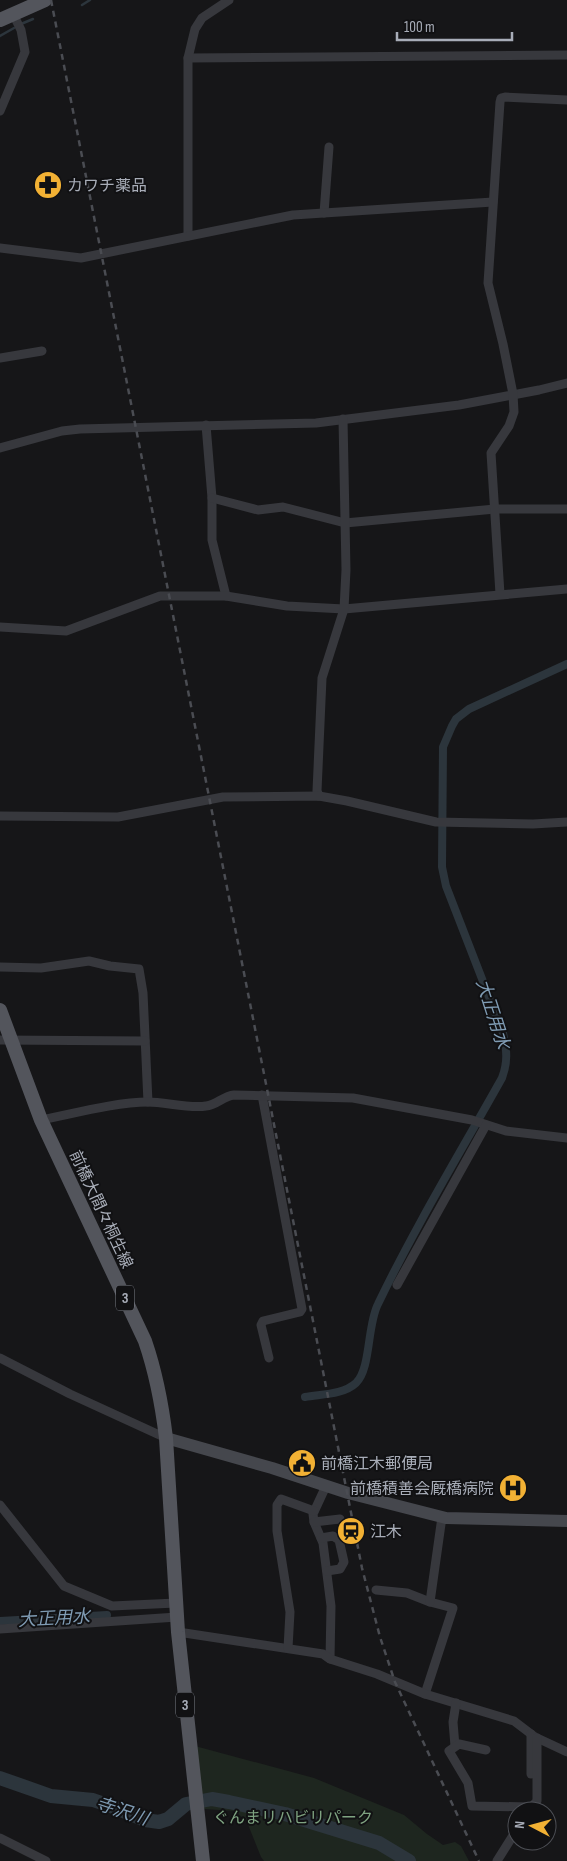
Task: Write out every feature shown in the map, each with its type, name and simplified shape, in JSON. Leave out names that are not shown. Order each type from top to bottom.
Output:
[{"type":"main road","points":[[6,17],[45,0]]},
{"type":"main road","name":"前橋大間々桐生線","points":[[0,1010],[6,1040],[41,1120],[145,1341],[154,1366],[161,1398],[166,1438],[176,1610],[203,1861]]},
{"type":"street","points":[[188,236],[188,58],[195,29],[202,18],[229,0]]},
{"type":"street","points":[[0,111],[25,52],[20,30],[6,17]]},
{"type":"street","points":[[188,58],[567,55]]},
{"type":"street","points":[[500,594],[491,453],[509,426],[514,412],[513,394],[488,283],[501,98],[505,96],[567,100]]},
{"type":"street","points":[[324,213],[329,147]]},
{"type":"street","points":[[0,248],[81,258],[270,218],[493,202]]},
{"type":"street","points":[[0,358],[42,351]]},
{"type":"street","points":[[0,448],[62,431],[80,429],[316,423],[458,405],[567,383]]},
{"type":"street","points":[[320,796],[317,791],[322,678],[344,609],[346,523],[343,419]]},
{"type":"street","points":[[206,425],[212,498],[212,540],[226,596]]},
{"type":"street","points":[[212,498],[258,510],[283,507],[346,523],[495,509],[567,509]]},
{"type":"street","points":[[0,627],[66,631],[160,596],[226,596],[287,606],[344,609],[567,589]]},
{"type":"street","points":[[0,816],[118,817],[223,797],[320,796],[436,822],[532,824],[567,822]]},
{"type":"street","points":[[0,967],[41,968],[89,961],[110,966],[139,969],[143,993],[148,1102]]},
{"type":"street","points":[[6,1040],[145,1042]]},
{"type":"street","points":[[41,1120],[132,1103],[148,1102],[205,1107],[228,1096],[262,1095],[353,1098],[472,1120],[506,1130],[567,1138]]},
{"type":"street","points":[[262,1095],[302,1309],[300,1312],[263,1321],[262,1325],[269,1358]]},
{"type":"street","points":[[397,1285],[485,1125]]},
{"type":"street","points":[[0,1358],[70,1394],[166,1438],[272,1468],[326,1486],[442,1517],[466,1520],[567,1522]]},
{"type":"street","points":[[326,1486],[313,1514],[314,1522],[323,1544],[327,1571],[331,1606],[330,1659]]},
{"type":"street","points":[[288,1648],[290,1612],[277,1533],[277,1505],[281,1499],[314,1511]]},
{"type":"street","points":[[0,1505],[64,1586],[112,1606],[176,1610]]},
{"type":"street","points":[[430,1602],[442,1517]]},
{"type":"street","points":[[314,1522],[340,1519]]},
{"type":"street","points":[[321,1538],[333,1536],[339,1540],[344,1562],[340,1569],[327,1571]]},
{"type":"street","points":[[376,1590],[407,1593],[453,1608],[425,1694]]},
{"type":"street","points":[[0,1630],[176,1610]]},
{"type":"street","points":[[178,1632],[323,1654],[330,1659],[377,1674],[425,1694],[514,1722],[534,1736],[567,1752]]},
{"type":"street","points":[[455,1746],[454,1722],[456,1703]]},
{"type":"street","points":[[534,1736],[537,1801]]},
{"type":"street","points":[[486,1750],[459,1744],[449,1751],[468,1783],[472,1806],[507,1808]]},
{"type":"street","points":[[0,1838],[46,1861]]},
{"type":"street","points":[[496,1861],[507,1844]]},
{"type":"green space","name":"ぐんまリハビリパーク","points":[[195,1746],[314,1778],[404,1815],[443,1845],[455,1842],[461,1846],[469,1861],[264,1861],[247,1822],[235,1811],[204,1809]]},
{"type":"waterway","points":[[82,5],[90,0]]},
{"type":"waterway","points":[[21,24],[33,19]]},
{"type":"waterway","points":[[0,36],[14,28]]},
{"type":"waterway","name":"大正用水","points":[[305,1397],[345,1390],[356,1383],[361,1376],[378,1304],[422,1218],[502,1078],[505,1067],[506,1050],[503,1033],[446,886],[442,867],[443,747],[456,719],[469,709],[567,664]]},
{"type":"waterway","name":"大正用水","points":[[0,1621],[107,1615]]},
{"type":"waterway","name":"寺沢川","points":[[0,1778],[51,1796],[93,1800],[145,1820],[159,1822],[168,1819],[186,1804],[212,1799],[229,1802],[285,1814],[379,1843],[409,1861]]},
{"type":"railway","points":[[51,0],[362,1568],[380,1637],[395,1682],[479,1861]]},
{"type":"place","name":"カワチ薬品","points":[[48,185]]},
{"type":"place","name":"前橋江木郵便局","points":[[302,1463]]},
{"type":"place","name":"前橋積善会厩橋病院","points":[[513,1488]]},
{"type":"place","name":"江木","points":[[351,1531]]}]
